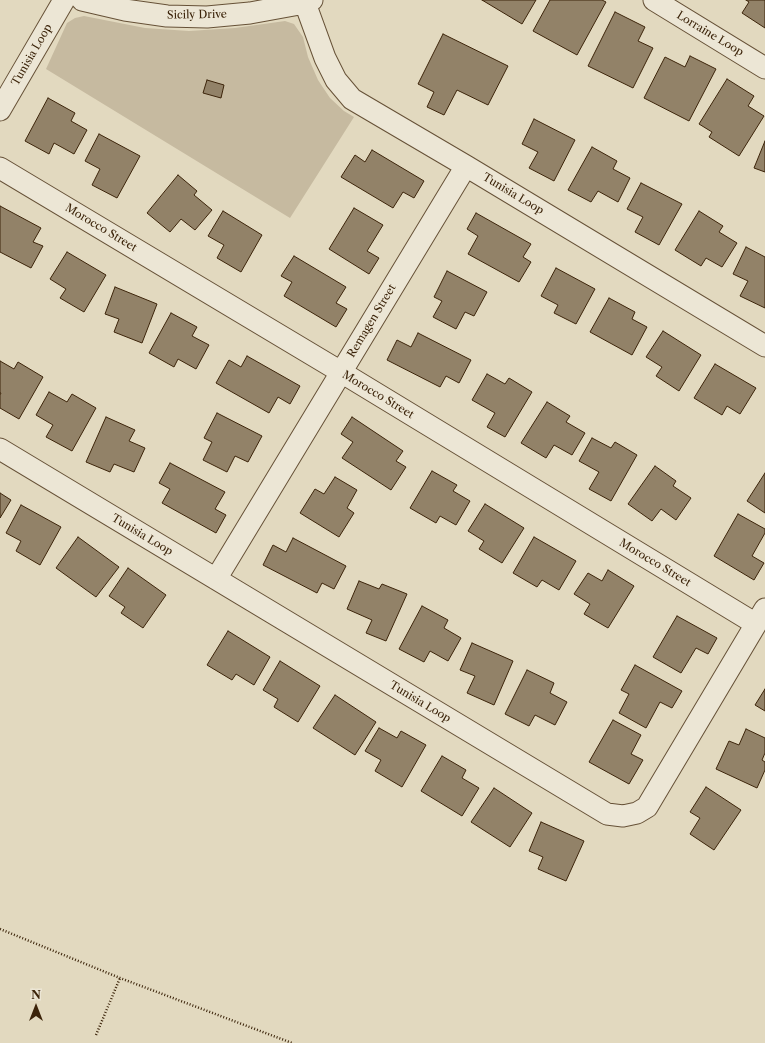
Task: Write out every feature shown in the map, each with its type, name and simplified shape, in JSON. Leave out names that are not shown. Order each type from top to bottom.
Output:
[{"type":"street","name":"Tunisia Loop","points":[[0,110],[64,0]]},
{"type":"street","name":"Sicily Drive","points":[[82,0],[125,10],[167,16],[207,17],[250,13],[309,1]]},
{"type":"street","name":"Lorraine Loop","points":[[654,0],[765,68]]},
{"type":"street","name":"Tunisia Loop","points":[[309,1],[328,64],[336,80],[352,99],[765,346]]},
{"type":"street","name":"Remagen Street","points":[[216,579],[466,166]]},
{"type":"street","name":"Morocco Street","points":[[0,168],[341,372],[760,617]]},
{"type":"street","name":"Tunisia Loop","points":[[0,449],[607,814],[623,816],[637,813],[647,807],[760,617]]},
{"type":"path","points":[[0,929],[120,978],[292,1043]]},
{"type":"path","points":[[96,1034],[120,978]]},
{"type":"shaded area","points":[[84,16],[145,28],[189,31],[235,28],[285,21],[294,24],[303,37],[308,57],[318,80],[330,98],[344,111],[354,117],[290,218],[46,69],[67,23],[75,18]]},
{"type":"building","points":[[482,0],[536,0],[522,24]]},
{"type":"building","points":[[550,0],[602,0],[606,2],[577,55],[533,31]]},
{"type":"building","points":[[746,0],[765,0],[765,28],[742,13],[749,2]]},
{"type":"building","points":[[615,12],[645,27],[638,41],[653,48],[633,88],[588,66]]},
{"type":"building","points":[[443,34],[508,66],[488,105],[457,90],[444,115],[427,107],[434,92],[418,84]]},
{"type":"building","points":[[690,56],[716,69],[689,121],[644,98],[665,57],[685,67]]},
{"type":"building","points":[[727,79],[754,96],[748,106],[764,116],[739,156],[709,137],[712,132],[699,124]]},
{"type":"building","points":[[207,80],[224,85],[221,98],[203,93]]},
{"type":"building","points":[[48,98],[75,113],[71,121],[87,130],[74,154],[54,143],[49,154],[25,141]]},
{"type":"building","points":[[534,119],[575,140],[554,181],[529,168],[538,152],[522,144]]},
{"type":"building","points":[[99,134],[140,156],[117,198],[92,185],[100,169],[85,161]]},
{"type":"building","points":[[765,141],[765,172],[754,168]]},
{"type":"building","points":[[592,147],[617,161],[613,169],[630,178],[618,202],[598,191],[591,202],[568,190]]},
{"type":"building","points":[[372,150],[424,181],[414,198],[403,192],[393,208],[341,177],[355,155],[365,162]]},
{"type":"building","points":[[178,175],[197,191],[194,195],[212,210],[195,230],[181,219],[170,232],[147,213]]},
{"type":"building","points":[[641,183],[682,204],[659,245],[635,232],[643,217],[627,209]]},
{"type":"building","points":[[0,206],[41,228],[33,242],[43,246],[31,268],[0,252]]},
{"type":"building","points":[[354,208],[383,225],[367,251],[379,258],[369,274],[329,249]]},
{"type":"building","points":[[223,211],[262,235],[241,272],[217,258],[224,245],[208,236]]},
{"type":"building","points":[[699,211],[723,226],[719,232],[737,243],[722,267],[706,258],[701,266],[675,250]]},
{"type":"building","points":[[476,213],[531,244],[523,257],[531,262],[519,282],[468,254],[478,236],[467,229]]},
{"type":"building","points":[[746,247],[765,257],[765,308],[740,296],[748,281],[733,274]]},
{"type":"building","points":[[67,252],[106,275],[84,312],[60,298],[66,289],[50,279]]},
{"type":"building","points":[[294,256],[346,287],[336,303],[347,309],[336,327],[284,296],[292,282],[281,276]]},
{"type":"building","points":[[556,268],[595,289],[576,324],[554,313],[558,305],[541,296]]},
{"type":"building","points":[[447,271],[487,292],[474,316],[465,312],[456,329],[433,317],[442,301],[434,297]]},
{"type":"building","points":[[115,287],[157,304],[142,343],[114,332],[119,319],[105,314]]},
{"type":"building","points":[[609,298],[635,312],[632,319],[647,327],[632,355],[590,332]]},
{"type":"building","points":[[171,313],[197,327],[192,336],[209,345],[196,369],[178,359],[174,367],[149,353]]},
{"type":"building","points":[[663,331],[701,355],[679,391],[656,376],[662,367],[646,357]]},
{"type":"building","points":[[418,333],[471,360],[459,383],[446,376],[440,387],[387,360],[397,340],[411,347]]},
{"type":"building","points":[[247,356],[300,386],[290,404],[278,397],[269,413],[216,383],[229,360],[241,367]]},
{"type":"building","points":[[0,361],[14,369],[18,362],[43,377],[19,419],[0,408]]},
{"type":"building","points":[[715,364],[756,388],[740,414],[727,406],[722,415],[694,398]]},
{"type":"building","points":[[487,374],[505,384],[509,378],[532,392],[505,437],[487,427],[495,413],[472,400]]},
{"type":"building","points":[[49,392],[67,402],[72,394],[96,408],[72,451],[46,437],[53,425],[36,415]]},
{"type":"building","points":[[547,402],[570,416],[566,422],[585,433],[572,455],[554,445],[546,458],[521,443]]},
{"type":"building","points":[[217,413],[262,436],[248,462],[235,456],[227,472],[203,460],[212,442],[204,438]]},
{"type":"building","points":[[106,417],[135,430],[129,441],[145,448],[134,472],[114,464],[110,472],[86,462]]},
{"type":"building","points":[[352,417],[403,451],[396,461],[406,467],[391,490],[342,458],[353,442],[341,434]]},
{"type":"building","points":[[592,438],[611,448],[615,442],[637,455],[611,501],[589,489],[599,472],[579,461]]},
{"type":"building","points":[[170,463],[225,492],[215,509],[226,515],[216,533],[162,503],[170,489],[159,483]]},
{"type":"building","points":[[655,466],[676,481],[673,486],[691,498],[676,520],[661,509],[652,521],[628,504]]},
{"type":"building","points":[[432,471],[457,485],[453,491],[470,501],[456,525],[440,516],[436,523],[410,508]]},
{"type":"building","points":[[765,473],[765,513],[747,501]]},
{"type":"building","points":[[335,477],[357,490],[347,508],[354,513],[339,537],[300,513],[315,489],[324,494]]},
{"type":"building","points":[[0,493],[11,500],[0,518]]},
{"type":"building","points":[[485,504],[524,528],[502,563],[479,549],[484,541],[468,531]]},
{"type":"building","points":[[21,505],[61,527],[40,565],[16,551],[21,541],[6,533]]},
{"type":"building","points":[[738,514],[765,529],[765,533],[752,556],[764,563],[754,580],[714,556]]},
{"type":"building","points":[[78,537],[119,567],[96,597],[56,568]]},
{"type":"building","points":[[534,537],[576,561],[559,590],[542,580],[537,587],[513,573]]},
{"type":"building","points":[[293,538],[346,566],[334,589],[322,583],[317,593],[263,565],[273,545],[286,552]]},
{"type":"building","points":[[128,568],[166,595],[143,628],[121,613],[125,607],[109,596]]},
{"type":"building","points":[[608,570],[634,586],[608,628],[584,614],[590,604],[574,594],[588,573],[602,581]]},
{"type":"building","points":[[359,581],[379,589],[382,584],[407,594],[386,641],[366,633],[372,620],[347,609]]},
{"type":"building","points":[[422,606],[448,620],[444,628],[461,638],[448,661],[430,651],[424,662],[399,649]]},
{"type":"building","points":[[677,616],[717,638],[708,654],[696,648],[681,673],[653,657]]},
{"type":"building","points":[[228,631],[270,657],[254,685],[236,674],[232,680],[207,665]]},
{"type":"building","points":[[472,643],[513,661],[494,705],[467,693],[475,676],[460,670]]},
{"type":"building","points":[[280,661],[320,686],[298,722],[274,707],[278,699],[263,690]]},
{"type":"building","points":[[635,665],[682,691],[672,708],[660,702],[646,728],[619,713],[629,694],[621,690]]},
{"type":"building","points":[[527,670],[554,683],[550,693],[567,702],[555,725],[535,715],[529,726],[505,714]]},
{"type":"building","points":[[765,689],[765,711],[755,705]]},
{"type":"building","points":[[335,695],[376,722],[355,755],[313,728]]},
{"type":"building","points":[[613,720],[641,735],[631,754],[643,760],[629,784],[589,762]]},
{"type":"building","points":[[379,728],[397,738],[401,731],[426,745],[402,787],[375,771],[381,760],[365,751]]},
{"type":"building","points":[[746,729],[765,738],[765,753],[762,760],[765,762],[765,770],[757,788],[716,769],[729,741],[739,745]]},
{"type":"building","points":[[442,756],[466,770],[462,778],[479,788],[462,816],[421,791]]},
{"type":"building","points":[[706,787],[741,810],[714,850],[690,834],[700,818],[690,812]]},
{"type":"building","points":[[494,788],[532,813],[510,847],[471,822]]},
{"type":"building","points":[[541,822],[584,841],[566,881],[538,869],[543,857],[529,851]]}]
